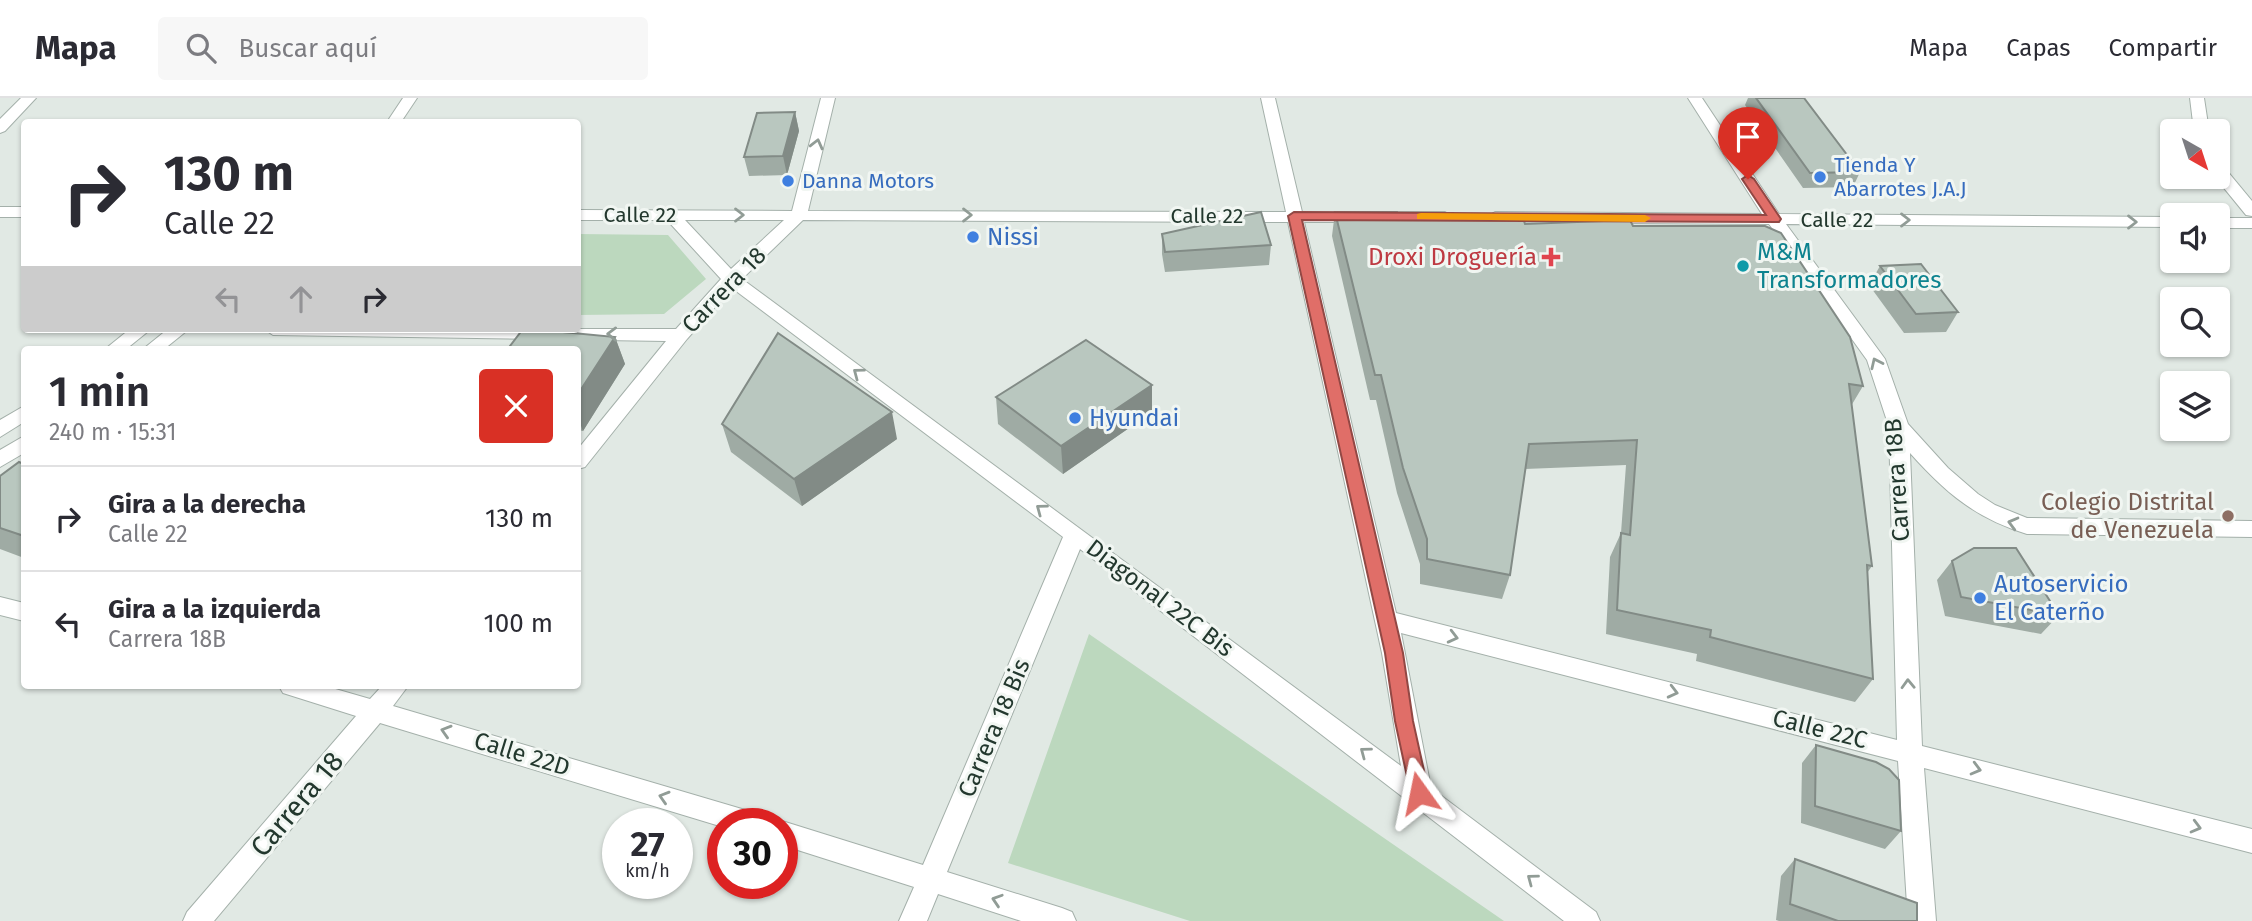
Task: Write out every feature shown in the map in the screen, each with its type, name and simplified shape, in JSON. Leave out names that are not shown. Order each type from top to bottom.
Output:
[{"type":"street","points":[[0,128],[29,98]]},
{"type":"street","points":[[396,119],[410,98]]},
{"type":"street","points":[[799,215],[828,98]]},
{"type":"street","points":[[1268,98],[1387,620],[1419,793]]},
{"type":"street","name":"Carrera 18B","points":[[1695,98],[1774,219],[1876,359],[1899,427],[1910,752],[1922,921]]},
{"type":"street","points":[[2197,98],[2200,119]]},
{"type":"street","points":[[2230,185],[2252,211]]},
{"type":"street","points":[[0,212],[21,212]]},
{"type":"street","name":"Calle 22","points":[[581,215],[1294,216],[2160,222]]},
{"type":"street","name":"Diagonal 22C Bis","points":[[671,215],[732,279],[1075,534],[1586,921]]},
{"type":"street","name":"Carrera 18","points":[[581,458],[681,335],[732,279],[799,215]]},
{"type":"street","points":[[2230,223],[2252,223]]},
{"type":"street","points":[[119,346],[136,333]]},
{"type":"street","points":[[157,346],[174,333]]},
{"type":"street","points":[[545,333],[681,335]]},
{"type":"street","points":[[0,430],[21,414]]},
{"type":"street","points":[[1899,427],[1959,492],[2001,520],[2027,526],[2252,529]]},
{"type":"street","points":[[0,460],[21,445]]},
{"type":"street","name":"Carrera 18 Bis","points":[[913,921],[1075,534]]},
{"type":"street","points":[[0,606],[21,611]]},
{"type":"street","name":"Calle 22C","points":[[1387,620],[2252,841]]},
{"type":"street","name":"Calle 22D","points":[[301,689],[707,810]]},
{"type":"street","name":"Carrera 18","points":[[197,921],[394,689]]},
{"type":"street","points":[[798,838],[1062,921]]},
{"type":"green space","points":[[581,234],[668,235],[706,279],[664,314],[581,315]]},
{"type":"green space","points":[[1089,634],[1504,921],[1190,921],[1008,863]]},
{"type":"building","points":[[1756,98],[1804,98],[1860,172],[1810,173]]},
{"type":"building","points":[[795,112],[783,156],[744,157],[757,113]]},
{"type":"building","points":[[1261,212],[1271,245],[1165,252],[1162,234]]},
{"type":"building","points":[[1335,212],[1397,212],[1398,217],[1522,215],[1525,224],[1630,220],[1633,226],[1765,226],[1781,233],[1850,337],[1863,386],[1849,384],[1872,566],[1867,565],[1873,679],[1710,637],[1711,630],[1617,610],[1621,533],[1630,535],[1637,440],[1529,444],[1510,575],[1427,559],[1427,539],[1403,468],[1381,375],[1375,375]]},
{"type":"building","points":[[1921,264],[1958,312],[1916,314],[1880,266]]},
{"type":"building","points":[[520,333],[573,333],[615,337],[581,389],[581,346],[510,346]]},
{"type":"building","points":[[778,333],[892,412],[794,479],[722,424]]},
{"type":"building","points":[[1086,340],[1152,385],[1061,446],[996,397]]},
{"type":"building","points":[[21,463],[21,535],[0,528],[0,476]]},
{"type":"building","points":[[1974,548],[2016,548],[2059,615],[1961,597],[1952,561]]},
{"type":"building","points":[[1816,745],[1876,762],[1889,769],[1899,780],[1901,831],[1815,806]]},
{"type":"building","points":[[1795,859],[1917,903],[1917,921],[1838,921],[1790,904]]},
{"type":"slow traffic","points":[[1421,217],[1645,218]]},
{"type":"place","name":"Tienda Y Abarrotes J.A.J","points":[[1820,177]]},
{"type":"place","name":"Danna Motors","points":[[788,181]]},
{"type":"place","name":"Nissi","points":[[973,237]]},
{"type":"place","name":"Droxi Droguería","points":[[1551,257]]},
{"type":"place","name":"M&M Transformadores","points":[[1743,266]]},
{"type":"place","name":"Hyundai","points":[[1075,418]]},
{"type":"place","name":"Colegio Distrital de Venezuela","points":[[2228,516]]},
{"type":"place","name":"Autoservicio El Caterño","points":[[1980,598]]},
{"type":"route","points":[[1419,793],[1404,721],[1394,653],[1294,216],[1774,219],[1748,179]]}]
